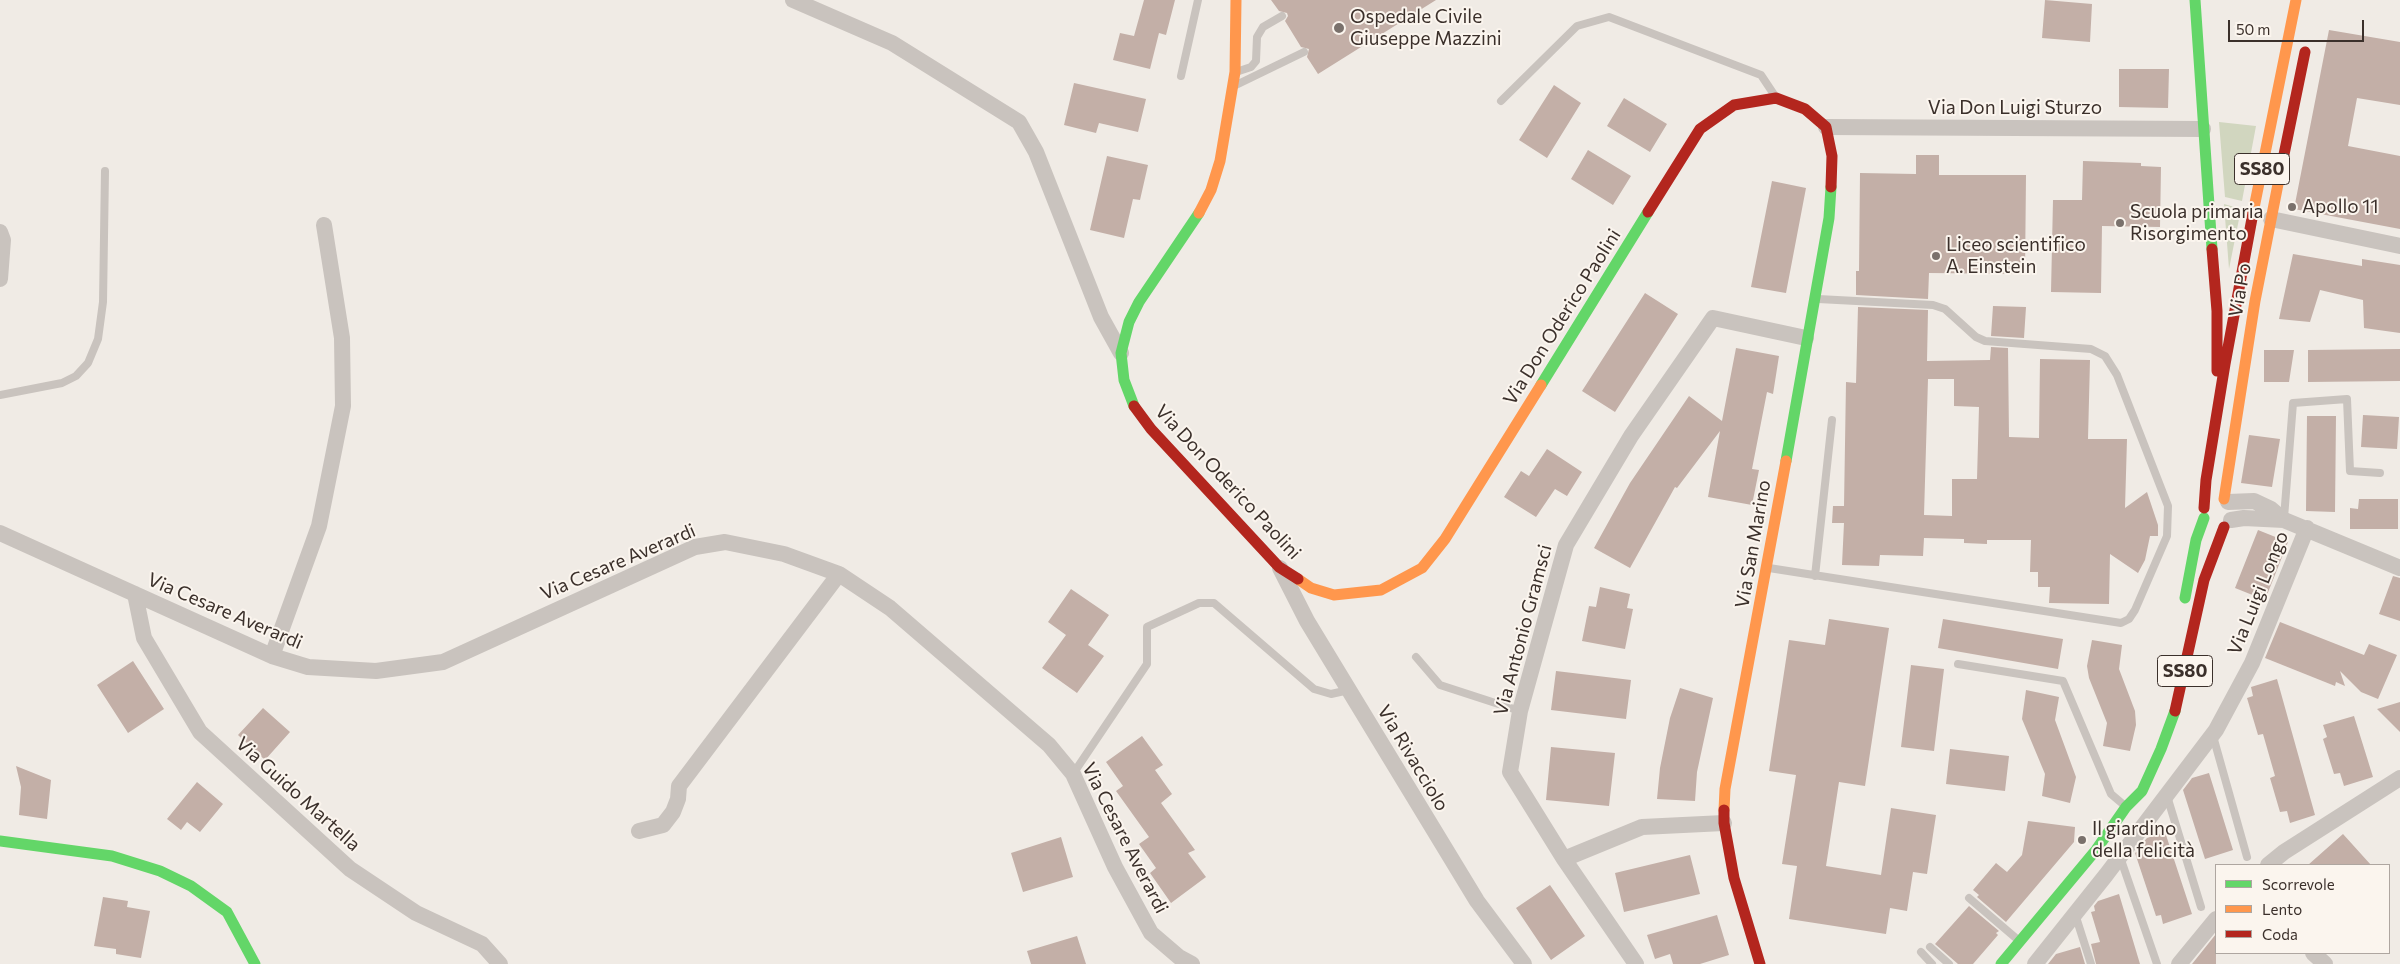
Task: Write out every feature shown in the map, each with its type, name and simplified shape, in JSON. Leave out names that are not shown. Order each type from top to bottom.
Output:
[{"type":"street","points":[[793,0],[892,43],[1019,122],[1036,152],[1101,317],[1121,353]]},
{"type":"street","name":"Via Don Oderico Paolini","points":[[1236,0],[1235,72],[1225,141],[1211,190],[1198,216],[1140,302],[1129,322],[1121,353],[1124,380],[1134,406],[1151,430],[1279,567],[1311,588],[1334,594],[1381,590],[1422,568],[1445,539],[1700,129],[1734,105],[1776,98]]},
{"type":"street","points":[[2195,0],[2198,67],[2217,311],[2219,400]]},
{"type":"street","name":"Via Po","points":[[2230,339],[2254,207],[2296,0]]},
{"type":"street","name":"Via Po","points":[[2226,500],[2237,412],[2270,219],[2307,40]]},
{"type":"street","points":[[1776,98],[1805,110],[1826,127]]},
{"type":"street","name":"Via Don Luigi Sturzo","points":[[1826,127],[2204,129]]},
{"type":"street","name":"Via San Marino","points":[[1760,964],[1734,878],[1724,823],[1724,788],[1767,568],[1806,338],[1829,218],[1832,156],[1826,127]]},
{"type":"street","points":[[2270,219],[2400,246]]},
{"type":"street","points":[[272,656],[319,526],[343,406],[342,338],[324,225]]},
{"type":"street","points":[[0,232],[3,240],[0,279]]},
{"type":"street","points":[[2217,311],[2237,356],[2230,399],[2232,409],[2237,412]]},
{"type":"street","name":"Via Antonio Gramsci","points":[[1636,964],[1564,859],[1510,772],[1520,712],[1566,545],[1631,436],[1713,318],[1806,338]]},
{"type":"street","name":"SS80","points":[[2184,608],[2196,540],[2204,513],[2206,480],[2230,339]]},
{"type":"street","points":[[2284,520],[2271,509],[2254,501],[2210,500],[2204,513],[2210,526],[2214,528],[2244,518],[2284,520],[2400,568]]},
{"type":"street","name":"SS80","points":[[2001,964],[2096,850],[2126,807],[2142,791],[2169,729],[2182,686],[2204,580],[2233,510],[2226,500]]},
{"type":"street","name":"Via Luigi Longo","points":[[2035,964],[2120,857],[2212,734],[2252,663],[2306,528]]},
{"type":"street","name":"Via Cesare Averardi","points":[[0,533],[272,656],[308,667],[376,671],[443,662],[695,547],[725,542],[784,554],[839,574],[890,608],[1049,745],[1073,774],[1115,867],[1151,933],[1179,957],[1192,964]]},
{"type":"street","name":"Via Rivacciolo","points":[[1279,567],[1307,621],[1477,902],[1524,964]]},
{"type":"street","points":[[639,831],[663,824],[668,818],[678,799],[679,786],[839,574]]},
{"type":"street","name":"Via Guido Martella","points":[[135,594],[144,638],[200,732],[350,868],[416,913],[482,944],[500,964]]},
{"type":"street","points":[[2269,864],[2284,852],[2400,778]]},
{"type":"street","name":"SS80","points":[[2126,807],[2130,785]]},
{"type":"street","points":[[1564,859],[1642,827],[1724,823]]},
{"type":"street","points":[[0,841],[112,856],[160,870],[191,886],[226,912],[254,964]]},
{"type":"street","points":[[2179,964],[2215,920]]},
{"type":"street","points":[[2314,954],[2325,964]]},
{"type":"lane","points":[[1182,76],[1198,0]]},
{"type":"lane","points":[[1235,72],[1251,67],[1256,61],[1257,37],[1263,28],[1282,16]]},
{"type":"lane","points":[[1501,101],[1577,26],[1609,17],[1762,75],[1776,98]]},
{"type":"lane","points":[[1232,87],[1304,52]]},
{"type":"lane","points":[[0,395],[62,383],[76,376],[88,363],[98,339],[103,302],[105,171]]},
{"type":"lane","points":[[1767,568],[2121,623],[2129,619],[2135,610],[2168,536],[2168,506],[2117,374],[2105,356],[2091,349],[1985,341],[1966,328],[1946,310],[1933,305],[1814,299]]},
{"type":"lane","points":[[2284,520],[2293,403],[2348,399],[2350,471],[2380,473]]},
{"type":"lane","points":[[1815,576],[1832,420]]},
{"type":"lane","points":[[1073,774],[1147,664],[1147,627],[1198,603],[1214,603],[1314,689],[1331,694],[1349,690]]},
{"type":"lane","points":[[1416,657],[1440,685],[1520,712]]},
{"type":"lane","points":[[1958,664],[2063,681],[2111,794],[2126,807]]},
{"type":"lane","points":[[2212,734],[2247,857]]},
{"type":"lane","points":[[2167,794],[2201,907]]},
{"type":"lane","points":[[2120,857],[2157,964]]},
{"type":"lane","points":[[1969,898],[2020,942]]},
{"type":"lane","points":[[2075,914],[2091,964]]},
{"type":"lane","points":[[1930,947],[1949,964]]},
{"type":"lane","points":[[1921,952],[1932,964]]},
{"type":"green space","points":[[2219,122],[2256,126],[2242,201],[2225,197]]},
{"type":"green space","points":[[2224,204],[2241,209],[2229,269]]},
{"type":"building","points":[[1144,0],[1175,0],[1166,35],[1159,33],[1150,69],[1113,60],[1120,33],[1134,36]]},
{"type":"building","name":"Ospedale Civile Giuseppe Mazzini","points":[[1271,0],[1436,0],[1318,74],[1307,57],[1309,49],[1301,47],[1285,21],[1288,16],[1287,13],[1279,11]]},
{"type":"building","points":[[2045,0],[2092,4],[2090,42],[2042,38]]},
{"type":"building","points":[[2329,30],[2400,42],[2400,105],[2357,98],[2348,146],[2400,156],[2400,229],[2294,209]]},
{"type":"building","points":[[2119,69],[2169,69],[2168,108],[2119,107]]},
{"type":"building","points":[[1074,83],[1146,99],[1138,132],[1099,123],[1096,133],[1064,125]]},
{"type":"building","points":[[1554,85],[1581,103],[1547,158],[1519,140]]},
{"type":"building","points":[[1624,98],[1667,124],[1650,152],[1607,126]]},
{"type":"building","points":[[1588,150],[1631,176],[1613,205],[1571,179]]},
{"type":"building","points":[[1916,155],[1939,155],[1939,175],[2026,175],[2025,274],[1929,273],[1928,299],[1856,295],[1856,271],[1859,271],[1860,173],[1916,174]]},
{"type":"building","points":[[1107,156],[1148,165],[1140,200],[1133,199],[1124,238],[1090,230]]},
{"type":"building","points":[[2083,161],[2141,163],[2141,166],[2161,167],[2160,227],[2102,226],[2101,293],[2051,292],[2053,200],[2082,200]]},
{"type":"building","points":[[1772,181],[1806,188],[1786,293],[1751,287]]},
{"type":"building","points":[[2293,254],[2362,266],[2362,259],[2400,265],[2400,333],[2364,328],[2363,300],[2320,290],[2310,322],[2279,319]]},
{"type":"building","points":[[1645,293],[1678,314],[1615,412],[1582,391]]},
{"type":"building","points":[[1993,306],[2026,307],[2024,338],[1991,336]]},
{"type":"building","points":[[1858,307],[1928,310],[1927,361],[1990,360],[1991,347],[2008,348],[2009,437],[2039,438],[2040,359],[2090,360],[2088,439],[2127,439],[2125,508],[2147,492],[2158,525],[2158,536],[2150,536],[2145,560],[2138,573],[2110,554],[2109,604],[2049,603],[2050,587],[2038,587],[2038,572],[2030,572],[2031,540],[1987,540],[1987,544],[1964,543],[1964,539],[1924,538],[1923,556],[1880,555],[1879,566],[1842,565],[1844,523],[1832,523],[1833,506],[1844,506],[1846,382],[1856,383]],"holes":[[[1928,379],[1954,379],[1954,406],[1979,407],[1977,479],[1952,479],[1952,516],[1924,515]]]},
{"type":"building","points":[[1736,348],[1779,356],[1773,394],[1767,392],[1752,469],[1759,470],[1752,505],[1708,497],[1720,431],[1677,488],[1675,487],[1630,568],[1594,548],[1630,483],[1689,396],[1722,421]]},
{"type":"building","points":[[2400,349],[2400,381],[2308,382],[2308,350]]},
{"type":"building","points":[[2264,350],[2294,350],[2289,382],[2264,382]]},
{"type":"building","points":[[2363,415],[2399,417],[2397,449],[2361,447]]},
{"type":"building","points":[[2307,416],[2336,416],[2335,512],[2306,511]]},
{"type":"building","points":[[2249,435],[2280,439],[2272,487],[2241,483]]},
{"type":"building","points":[[1547,449],[1582,472],[1567,496],[1555,489],[1536,517],[1504,497],[1521,471],[1529,476]]},
{"type":"building","points":[[2359,499],[2398,499],[2398,529],[2350,529],[2350,508],[2358,509]]},
{"type":"building","points":[[2258,530],[2288,542],[2265,600],[2235,588]]},
{"type":"building","points":[[2393,576],[2400,578],[2400,621],[2379,614]]},
{"type":"building","points":[[1600,587],[1630,594],[1627,608],[1633,609],[1625,649],[1582,641],[1589,606],[1596,607]]},
{"type":"building","points":[[1071,589],[1109,615],[1088,645],[1104,656],[1077,693],[1042,668],[1066,635],[1048,622]]},
{"type":"building","points":[[1829,619],[1889,628],[1865,786],[1839,782],[1826,866],[1881,875],[1891,808],[1936,815],[1927,874],[1913,872],[1907,911],[1890,908],[1886,934],[1789,919],[1797,866],[1782,864],[1796,775],[1769,771],[1789,640],[1825,645]]},
{"type":"building","points":[[1943,619],[2063,639],[2058,669],[1938,648]]},
{"type":"building","points":[[2280,622],[2364,655],[2369,644],[2397,655],[2378,699],[2361,692],[2340,671],[2345,686],[2336,682],[2335,686],[2265,658]]},
{"type":"building","points":[[2092,640],[2122,645],[2119,669],[2135,711],[2136,725],[2130,751],[2103,746],[2107,723],[2089,678],[2087,666]]},
{"type":"building","points":[[133,661],[164,709],[128,733],[97,685]]},
{"type":"building","points":[[1911,665],[1944,669],[1934,751],[1901,747]]},
{"type":"building","points":[[1556,671],[1631,680],[1626,719],[1551,710]]},
{"type":"building","points":[[2277,679],[2315,815],[2290,823],[2287,811],[2280,812],[2270,778],[2275,776],[2263,734],[2258,735],[2247,698],[2253,696],[2251,687]]},
{"type":"building","points":[[1680,688],[1713,698],[1697,772],[1695,801],[1657,799],[1660,768],[1670,718]]},
{"type":"building","points":[[2026,690],[2059,697],[2055,720],[2076,777],[2070,803],[2042,796],[2045,774],[2022,719]]},
{"type":"building","points":[[2400,702],[2400,732],[2377,709]]},
{"type":"building","points":[[263,708],[290,732],[265,760],[238,735]]},
{"type":"building","points":[[2354,716],[2373,777],[2344,786],[2340,773],[2334,774],[2323,739],[2327,737],[2323,725]]},
{"type":"building","points":[[1142,736],[1163,765],[1155,770],[1172,794],[1161,803],[1195,850],[1188,853],[1206,877],[1171,903],[1150,873],[1156,868],[1139,844],[1149,837],[1116,791],[1123,786],[1106,762]]},
{"type":"building","points":[[1551,747],[1615,753],[1609,806],[1546,800]]},
{"type":"building","points":[[1950,749],[2009,756],[2005,791],[1946,784]]},
{"type":"building","points":[[16,766],[51,780],[47,819],[19,815],[21,787]]},
{"type":"building","points":[[2209,773],[2233,850],[2205,859],[2183,790],[2192,778]]},
{"type":"building","points":[[197,782],[223,804],[200,832],[187,822],[181,830],[167,819]]},
{"type":"building","points":[[2028,821],[2075,827],[2074,842],[2006,922],[1977,897],[1979,895],[1973,890],[1996,863],[2007,872],[2022,855]]},
{"type":"building","points":[[2165,832],[2192,914],[2163,924],[2161,915],[2156,916],[2135,853],[2141,849],[2140,846],[2147,838]]},
{"type":"building","points":[[2343,834],[2370,864],[2309,864]]},
{"type":"building","points":[[1061,837],[1073,877],[1023,892],[1011,853]]},
{"type":"building","points":[[1690,855],[1700,894],[1624,912],[1615,873]]},
{"type":"building","points":[[1550,885],[1585,936],[1551,960],[1516,908]]},
{"type":"building","points":[[2119,894],[2140,964],[2096,964],[2091,944],[2100,942],[2091,912],[2095,911],[2094,906],[2098,901]]},
{"type":"building","points":[[103,897],[128,901],[127,907],[150,911],[141,958],[116,954],[116,949],[94,946]]},
{"type":"building","points":[[1969,906],[1999,931],[1996,933],[1998,935],[1973,964],[1958,964],[1935,944]]},
{"type":"building","points":[[1717,915],[1729,955],[1700,964],[1673,964],[1670,954],[1655,959],[1647,935]]},
{"type":"building","points":[[2215,935],[2216,964],[2192,964]]},
{"type":"building","points":[[1077,936],[1086,964],[1031,964],[1027,951]]},
{"type":"building","points":[[2080,947],[2085,964],[2048,964],[2056,954]]},
{"type":"traffic: fast","points":[[2195,0],[2212,249]]},
{"type":"traffic: fast","points":[[1786,461],[1829,218],[1831,187]]},
{"type":"traffic: fast","points":[[1541,385],[1648,212]]},
{"type":"traffic: fast","points":[[1134,406],[1124,380],[1121,353],[1129,322],[1139,302],[1199,213]]},
{"type":"traffic: fast","points":[[2185,598],[2196,540],[2204,518]]},
{"type":"traffic: fast","points":[[2001,964],[2096,850],[2126,807],[2142,791],[2161,749],[2175,711]]},
{"type":"traffic: fast","points":[[0,841],[112,856],[160,871],[191,886],[227,912],[255,964]]},
{"type":"traffic: slow","points":[[1199,213],[1211,190],[1220,161],[1235,72],[1236,0]]},
{"type":"traffic: slow","points":[[2253,213],[2296,0]]},
{"type":"traffic: slow","points":[[2224,499],[2255,301],[2280,174]]},
{"type":"traffic: slow","points":[[1298,579],[1311,588],[1334,595],[1381,590],[1422,568],[1445,539],[1541,385]]},
{"type":"traffic: slow","points":[[1724,810],[1725,789],[1786,461]]},
{"type":"traffic: jam","points":[[2280,174],[2305,52]]},
{"type":"traffic: jam","points":[[1648,212],[1700,129],[1734,105],[1776,98],[1805,109],[1826,127],[1832,156],[1831,187]]},
{"type":"traffic: jam","points":[[2204,508],[2206,480],[2225,364],[2253,213]]},
{"type":"traffic: jam","points":[[2212,249],[2217,311],[2217,371]]},
{"type":"traffic: jam","points":[[1134,406],[1151,429],[1279,567],[1298,579]]},
{"type":"traffic: jam","points":[[2175,711],[2204,580],[2224,527]]},
{"type":"traffic: jam","points":[[1724,810],[1724,823],[1734,878],[1760,964]]},
{"type":"place","name":"Ospedale Civile Giuseppe Mazzini","points":[[1339,28]]},
{"type":"place","name":"Apollo 11","points":[[2292,207]]},
{"type":"place","name":"Scuola primaria Risorgimento","points":[[2120,223]]},
{"type":"place","name":"Liceo scientifico A. Einstein","points":[[1936,256]]},
{"type":"place","name":"Il giardino della felicità","points":[[2082,840]]}]
